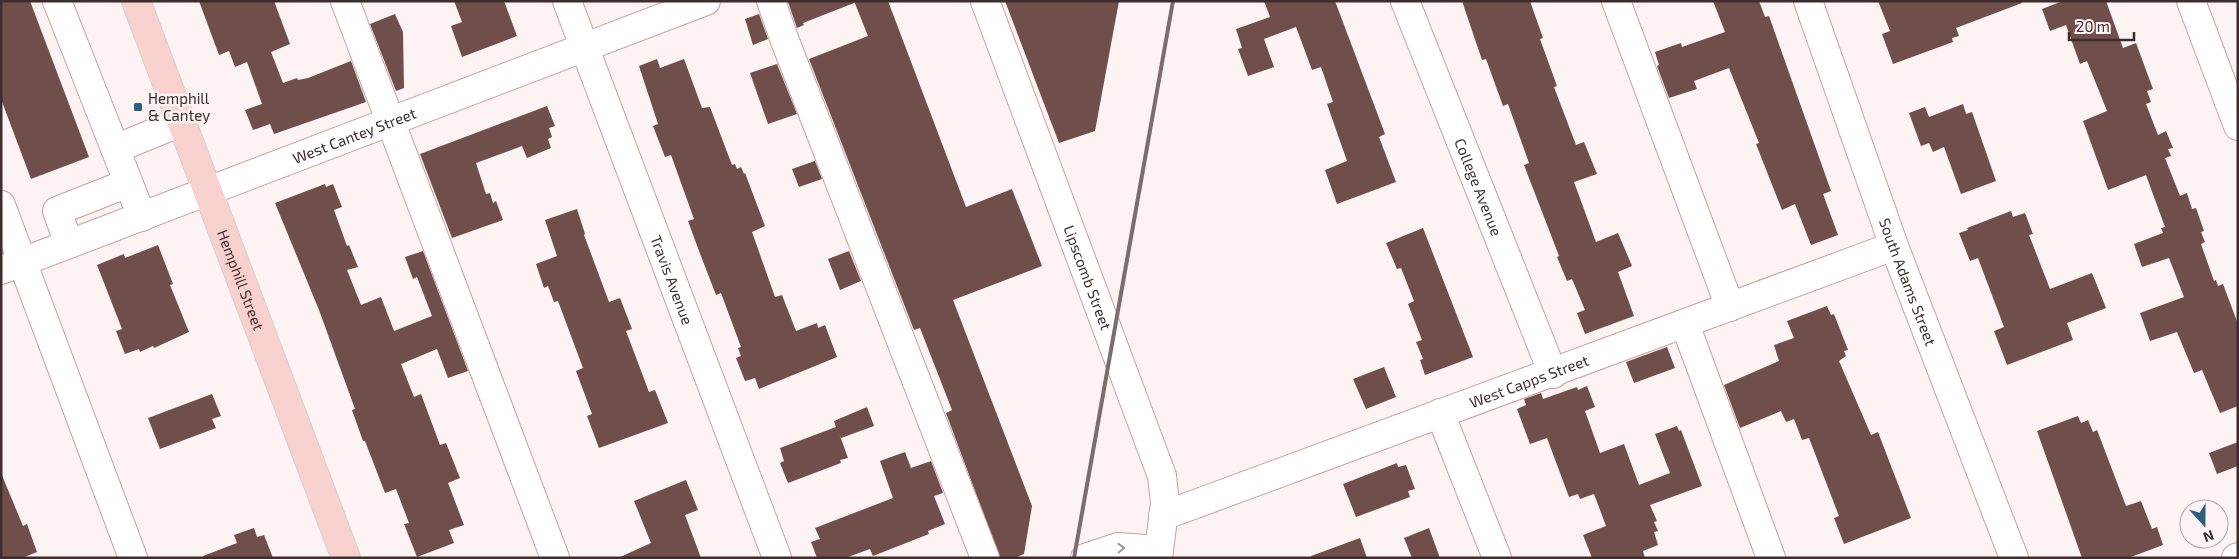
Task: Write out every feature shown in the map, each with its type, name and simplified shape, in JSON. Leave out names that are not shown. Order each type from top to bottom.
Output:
[{"type":"main road","name":"Hemphill Street","points":[[136,1],[346,558]]},
{"type":"street","points":[[58,1],[142,217]]},
{"type":"street","points":[[345,1],[555,558]]},
{"type":"street","name":"Travis Avenue","points":[[567,1],[777,558]]},
{"type":"street","name":"West Cantey Street","points":[[12,266],[706,1]]},
{"type":"street","points":[[771,1],[785,42],[985,558]]},
{"type":"street","name":"Lipscomb Street","points":[[985,1],[1162,476],[1165,502],[1158,554]]},
{"type":"street","name":"College Avenue","points":[[1404,1],[1553,374]]},
{"type":"street","points":[[1616,1],[1730,307]]},
{"type":"street","name":"South Adams Street","points":[[1808,1],[1894,246],[2014,558]]},
{"type":"street","points":[[2191,1],[2238,126]]},
{"type":"street","points":[[115,149],[181,122]]},
{"type":"street","points":[[69,244],[57,211],[128,183]]},
{"type":"street","points":[[1,205],[12,266],[132,558]]},
{"type":"street","name":"West Capps Street","points":[[1163,516],[1440,413],[1553,374],[1894,246]]},
{"type":"street","points":[[1685,324],[1771,558]]},
{"type":"street","points":[[1440,413],[1497,558]]},
{"type":"street","points":[[1085,558],[1118,546],[1158,554]]},
{"type":"building","points":[[1,1],[30,1],[89,157],[31,179],[1,99]]},
{"type":"building","points":[[199,1],[274,1],[290,44],[271,52],[283,83],[297,78],[298,80],[308,78],[351,61],[366,102],[274,134],[270,124],[253,130],[245,110],[262,104],[247,62],[235,67],[229,51],[219,55]]},
{"type":"building","points":[[454,1],[504,1],[517,36],[462,57],[451,26],[462,22]]},
{"type":"building","points":[[854,1],[854,3],[803,23],[804,25],[797,28],[788,2]]},
{"type":"building","points":[[854,1],[888,1],[966,207],[1012,189],[1042,266],[953,300],[1032,506],[1024,554],[1014,558],[1000,558],[946,413],[952,410],[920,328],[914,330],[809,59],[868,36]]},
{"type":"building","points":[[1005,1],[1119,1],[1095,131],[1059,143]]},
{"type":"building","points":[[1264,1],[1335,1],[1385,134],[1379,137],[1396,182],[1337,204],[1325,170],[1347,161],[1327,104],[1333,102],[1321,67],[1312,70],[1296,27],[1264,39],[1274,67],[1248,76],[1238,49],[1242,48],[1236,29],[1270,17]]},
{"type":"building","points":[[1462,1],[1530,1],[1543,38],[1540,39],[1557,86],[1554,87],[1576,145],[1584,142],[1597,174],[1574,182],[1596,242],[1618,233],[1632,266],[1618,272],[1634,316],[1585,334],[1577,313],[1585,310],[1572,279],[1567,281],[1557,257],[1559,256],[1524,165],[1529,163],[1508,104],[1503,106],[1486,59],[1482,60]]},
{"type":"building","points":[[1713,1],[1759,1],[1765,17],[1769,16],[1831,191],[1823,194],[1838,235],[1811,245],[1795,204],[1782,210],[1756,144],[1759,143],[1729,68],[1694,81],[1697,89],[1669,98],[1657,66],[1659,65],[1655,52],[1681,43],[1682,47],[1725,32]]},
{"type":"building","points":[[1878,1],[2021,1],[2022,3],[1956,28],[1959,36],[1952,38],[1953,42],[1893,64],[1882,34],[1890,31]]},
{"type":"building","points":[[2063,1],[2106,1],[2123,48],[2136,43],[2153,89],[2147,91],[2151,102],[2146,104],[2158,135],[2166,131],[2173,148],[2168,149],[2171,156],[2165,158],[2180,196],[2187,193],[2192,209],[2196,208],[2204,231],[2201,232],[2205,242],[2201,244],[2214,281],[2216,280],[2218,286],[2223,284],[2238,324],[2238,406],[2220,413],[2202,370],[2194,373],[2177,332],[2150,341],[2140,313],[2184,297],[2169,258],[2142,267],[2134,244],[2163,233],[2161,228],[2165,227],[2146,175],[2108,190],[2083,121],[2107,111],[2087,61],[2080,64],[2066,25],[2050,31],[2042,9]]},
{"type":"building","points":[[395,14],[403,32],[404,88],[396,91],[370,24]]},
{"type":"building","points":[[759,14],[768,39],[753,45],[745,19]]},
{"type":"building","points":[[657,59],[660,68],[684,59],[702,108],[710,107],[732,165],[735,164],[737,169],[741,167],[745,173],[765,226],[752,232],[775,297],[782,295],[796,331],[817,323],[818,328],[825,325],[837,357],[759,389],[755,378],[745,381],[736,358],[741,356],[738,348],[741,347],[721,293],[716,295],[688,221],[694,219],[671,155],[665,157],[653,126],[658,124],[639,66]]},
{"type":"building","points":[[777,64],[797,114],[768,124],[750,73]]},
{"type":"building","points":[[1963,104],[1966,114],[1972,112],[1996,181],[1961,194],[1944,147],[1933,152],[1929,143],[1921,146],[1909,113],[1925,107],[1929,117]]},
{"type":"building","points":[[547,106],[555,126],[549,128],[552,137],[548,139],[551,148],[527,158],[522,146],[476,163],[486,194],[490,193],[493,203],[496,201],[503,220],[452,238],[420,154]]},
{"type":"building","points":[[815,161],[822,179],[799,187],[792,169]]},
{"type":"building","points":[[325,184],[326,187],[333,184],[342,207],[334,210],[347,246],[349,245],[358,267],[347,270],[361,305],[381,297],[394,331],[432,316],[417,277],[413,279],[405,257],[423,251],[468,371],[448,378],[437,349],[401,364],[414,397],[421,394],[440,445],[446,443],[460,478],[448,483],[464,525],[449,530],[454,543],[417,557],[404,524],[409,523],[396,489],[385,493],[365,441],[363,441],[352,410],[355,409],[319,310],[275,203]]},
{"type":"building","points":[[577,209],[584,235],[609,302],[620,298],[632,329],[626,331],[649,392],[655,390],[668,423],[599,448],[587,416],[592,414],[576,371],[583,368],[558,301],[554,302],[548,286],[544,288],[536,264],[557,256],[545,220]]},
{"type":"building","points":[[2011,211],[2013,217],[2025,213],[2033,234],[2029,235],[2050,289],[2092,273],[2106,308],[2067,323],[2073,340],[2007,365],[1994,331],[2004,327],[1978,258],[1970,261],[1959,233]]},
{"type":"building","points":[[1423,228],[1473,357],[1425,375],[1420,360],[1423,359],[1416,342],[1422,340],[1408,304],[1414,301],[1401,268],[1397,269],[1386,243]]},
{"type":"building","points":[[158,245],[173,284],[170,285],[189,332],[154,348],[153,346],[140,352],[139,349],[125,354],[116,331],[122,329],[97,265],[124,254],[125,258]]},
{"type":"building","points":[[849,251],[861,281],[840,290],[828,259]]},
{"type":"building","points":[[1827,306],[1831,315],[1834,314],[1848,350],[1844,351],[1846,356],[1839,361],[1871,435],[1878,432],[1911,518],[1844,544],[1834,518],[1839,516],[1809,438],[1802,440],[1794,419],[1786,422],[1781,411],[1740,428],[1724,385],[1779,361],[1774,345],[1794,338],[1787,321]]},
{"type":"building","points":[[1667,347],[1675,368],[1634,383],[1626,362]]},
{"type":"building","points":[[1384,367],[1396,397],[1366,409],[1353,379]]},
{"type":"building","points":[[1587,386],[1595,407],[1585,411],[1600,453],[1624,444],[1639,485],[1670,473],[1655,434],[1677,426],[1679,431],[1681,430],[1702,486],[1650,505],[1657,521],[1654,522],[1658,531],[1654,532],[1658,545],[1643,551],[1645,558],[1592,558],[1583,535],[1606,526],[1594,494],[1580,499],[1578,494],[1569,497],[1547,438],[1530,444],[1517,409],[1526,405],[1524,399],[1541,393],[1543,399],[1577,387],[1578,390]]},
{"type":"building","points":[[212,394],[221,416],[212,419],[216,428],[160,449],[148,418]]},
{"type":"building","points":[[867,407],[874,426],[841,438],[839,433],[848,458],[840,460],[841,463],[788,483],[780,463],[784,461],[780,448],[836,427],[834,421]]},
{"type":"building","points":[[2078,416],[2081,423],[2088,420],[2093,432],[2097,430],[2126,506],[2141,501],[2152,529],[2157,527],[2163,545],[2128,558],[2082,558],[2037,431]]},
{"type":"building","points":[[2238,442],[2238,466],[2217,474],[2209,453]]},
{"type":"building","points":[[905,452],[911,468],[931,461],[943,493],[934,496],[945,524],[928,531],[929,534],[873,556],[870,549],[845,558],[817,558],[811,542],[820,539],[815,528],[893,498],[880,461]]},
{"type":"building","points":[[1397,463],[1398,467],[1406,465],[1415,489],[1408,491],[1410,497],[1356,517],[1343,484]]},
{"type":"building","points":[[1,473],[23,526],[27,524],[37,552],[22,558],[1,558]]},
{"type":"building","points":[[686,480],[698,510],[685,515],[701,558],[618,558],[651,543],[634,501]]},
{"type":"building","points":[[254,528],[257,537],[264,535],[273,558],[204,558],[203,556],[237,543],[234,535]]},
{"type":"building","points":[[1429,528],[1440,558],[1412,558],[1404,538]]},
{"type":"building","points":[[1360,538],[1367,558],[1312,558],[1311,556]]},
{"type":"railway","points":[[1074,558],[1173,1]]},
{"type":"place","name":"Hemphill & Cantey","points":[[138,107]]}]
